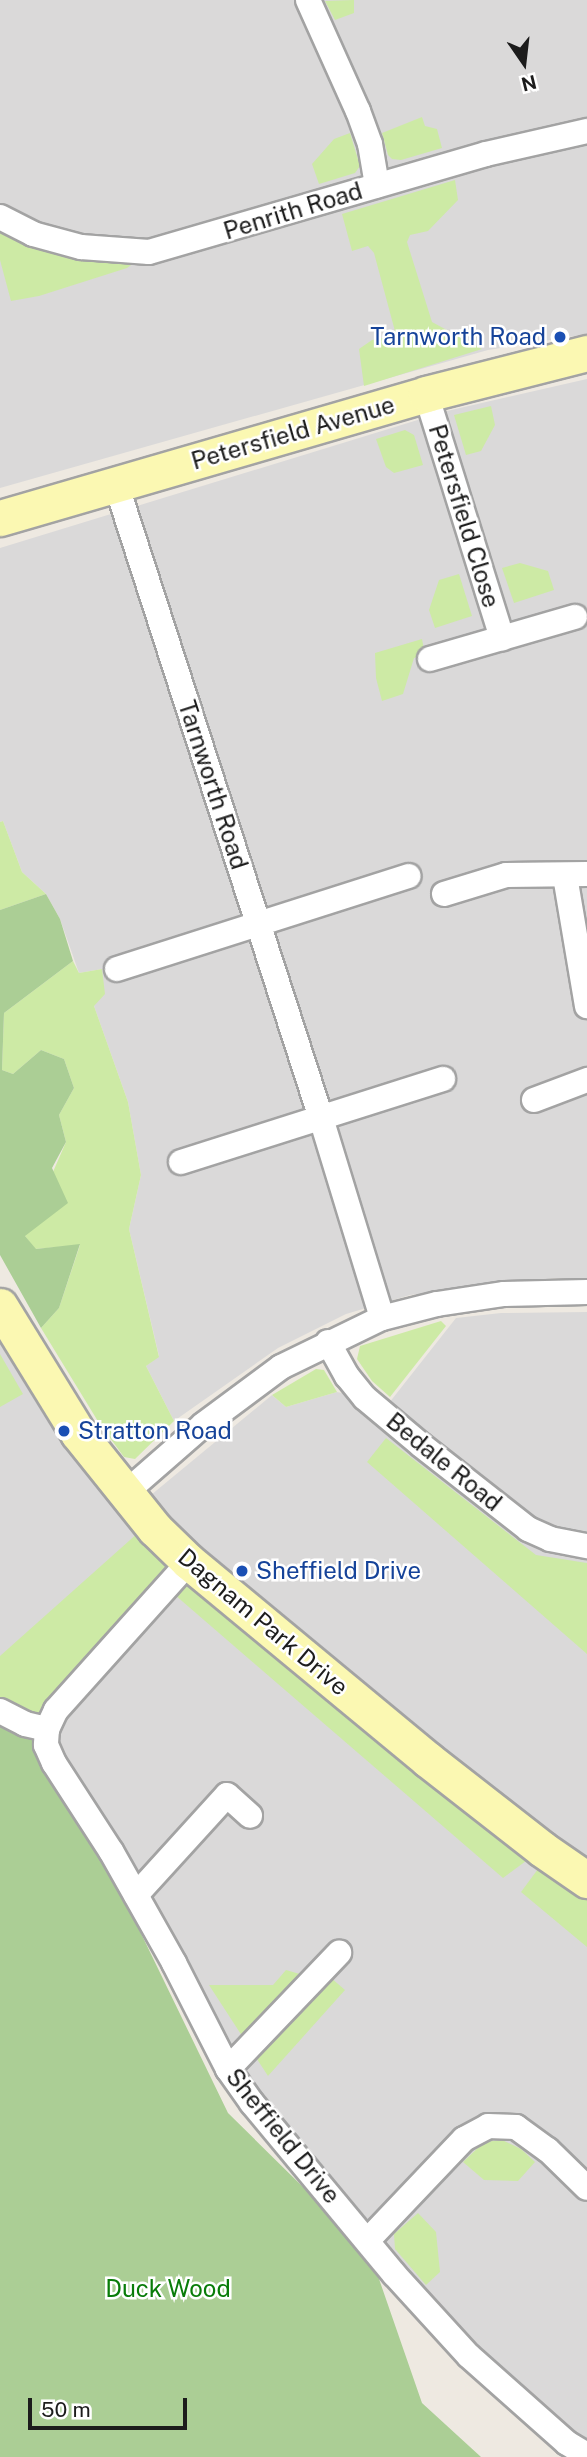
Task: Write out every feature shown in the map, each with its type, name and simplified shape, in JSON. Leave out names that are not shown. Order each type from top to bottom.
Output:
[{"type":"street","points":[[308,0],[358,111],[370,144],[377,185]]},
{"type":"street","name":"Penrith Road","points":[[0,217],[33,234],[81,247],[149,252],[486,154],[587,131]]},
{"type":"street","name":"Petersfield Avenue","points":[[0,518],[426,394],[587,353]]},
{"type":"street","name":"Petersfield Close","points":[[426,394],[502,638]]},
{"type":"street","name":"Tarnworth Road","points":[[116,484],[321,1118],[382,1318]]},
{"type":"street","name":"Petersfield Close","points":[[430,659],[575,617]]},
{"type":"street","points":[[444,894],[506,875],[576,875],[587,1006]]},
{"type":"street","points":[[117,968],[258,926],[410,876]]},
{"type":"street","points":[[181,1163],[443,1079]]},
{"type":"street","points":[[534,1100],[587,1080]]},
{"type":"street","points":[[124,1494],[241,1395],[281,1367],[382,1318],[437,1304],[504,1294],[587,1292]]},
{"type":"street","name":"Dagnam Park Drive","points":[[0,1306],[57,1403],[124,1494],[189,1562],[476,1798],[587,1880]]},
{"type":"street","name":"Bedale Road","points":[[328,1342],[347,1376],[365,1398],[421,1445],[528,1529],[550,1539],[587,1546]]},
{"type":"street","points":[[0,1711],[25,1724],[47,1729],[56,1710],[189,1562]]},
{"type":"street","name":"Sheffield Drive","points":[[47,1729],[46,1745],[54,1763],[89,1815],[136,1895],[228,2069],[252,2103],[394,2274],[469,2356],[567,2443],[587,2455]]},
{"type":"street","points":[[136,1895],[227,1795],[250,1816]]},
{"type":"street","points":[[228,2069],[339,1953]]},
{"type":"street","points":[[368,2241],[464,2139],[488,2126],[516,2127],[548,2150],[587,2188]]},
{"type":"shaded area","points":[[0,0],[587,0],[587,334],[488,350],[0,488]]},
{"type":"shaded area","points":[[587,379],[587,1281],[556,1278],[410,1295],[346,1314],[278,1348],[174,1421],[146,1366],[159,1356],[129,1229],[141,1175],[128,1102],[94,1006],[102,969],[79,973],[60,919],[46,894],[22,872],[3,821],[0,822],[0,548],[447,411]]},
{"type":"shaded area","points":[[0,1311],[128,1514],[272,1395],[286,1407],[337,1392],[389,1403],[456,1318],[501,1313],[587,1312],[587,2455],[517,2400],[252,2103],[174,1963],[0,1707]]},
{"type":"green space","points":[[354,0],[354,13],[335,20],[325,1]]},
{"type":"green space","points":[[422,117],[425,126],[437,129],[442,148],[401,160],[392,159],[388,155],[382,133]]},
{"type":"green space","points":[[350,133],[360,166],[355,173],[319,184],[312,164],[334,139]]},
{"type":"green space","points":[[455,180],[458,200],[428,231],[410,235],[407,242],[432,322],[482,349],[364,386],[359,349],[372,340],[396,335],[374,253],[368,246],[352,251],[342,214]]},
{"type":"green space","points":[[0,217],[149,252],[127,268],[39,296],[11,301],[0,260]]},
{"type":"green space","points":[[491,406],[495,425],[481,451],[466,455],[454,415]]},
{"type":"green space","points":[[405,430],[414,435],[423,465],[394,473],[386,467],[376,439]]},
{"type":"green space","points":[[520,563],[548,571],[554,590],[514,603],[502,568]]},
{"type":"green space","points":[[459,574],[472,616],[435,628],[429,610],[439,580]]},
{"type":"green space","points":[[422,639],[425,655],[414,658],[403,694],[382,701],[376,678],[375,653]]},
{"type":"green space","points":[[3,821],[22,872],[46,894],[0,910],[0,822]]},
{"type":"green space","points":[[46,894],[60,919],[73,961],[4,1013],[2,1070],[13,1074],[41,1050],[64,1059],[74,1088],[59,1115],[66,1142],[52,1168],[68,1203],[25,1236],[36,1249],[80,1244],[59,1308],[41,1328],[0,1255],[0,910]]},
{"type":"green space","points":[[73,961],[79,973],[102,969],[105,994],[94,1006],[128,1102],[141,1175],[129,1229],[159,1357],[146,1366],[174,1421],[135,1459],[124,1457],[99,1423],[41,1328],[59,1308],[80,1245],[35,1249],[25,1236],[66,1142],[59,1115],[74,1088],[64,1059],[41,1050],[13,1074],[2,1070],[4,1013]]},
{"type":"green space","points":[[441,1321],[446,1326],[390,1397],[372,1381],[357,1359],[360,1346]]},
{"type":"green space","points":[[0,1354],[23,1394],[0,1407]]},
{"type":"green space","points":[[316,1369],[324,1370],[337,1392],[286,1407],[272,1395]]},
{"type":"green space","points":[[386,1438],[536,1555],[587,1563],[587,1654],[367,1462]]},
{"type":"green space","points":[[139,1532],[162,1555],[167,1573],[33,1726],[0,1711],[0,1656]]},
{"type":"green space","points":[[185,1585],[199,1587],[526,1861],[503,1878],[175,1595]]},
{"type":"green space","name":"Duck Wood","points":[[0,1707],[25,1724],[87,1822],[228,2113],[370,2253],[422,2403],[481,2457],[0,2457]]},
{"type":"green space","points":[[538,1869],[587,1897],[587,1947],[521,1892]]},
{"type":"green space","points":[[286,1970],[324,1981],[330,1977],[345,1990],[268,2076],[209,1985],[273,1985]]},
{"type":"green space","points":[[502,2140],[521,2149],[535,2162],[518,2181],[484,2180],[463,2162],[484,2142]]},
{"type":"green space","points":[[418,2213],[436,2232],[440,2272],[426,2285],[395,2249],[394,2234]]},
{"type":"place","name":"Tarnworth Road","points":[[560,337]]},
{"type":"place","name":"Stratton Road","points":[[64,1431]]},
{"type":"place","name":"Sheffield Drive","points":[[242,1571]]}]
